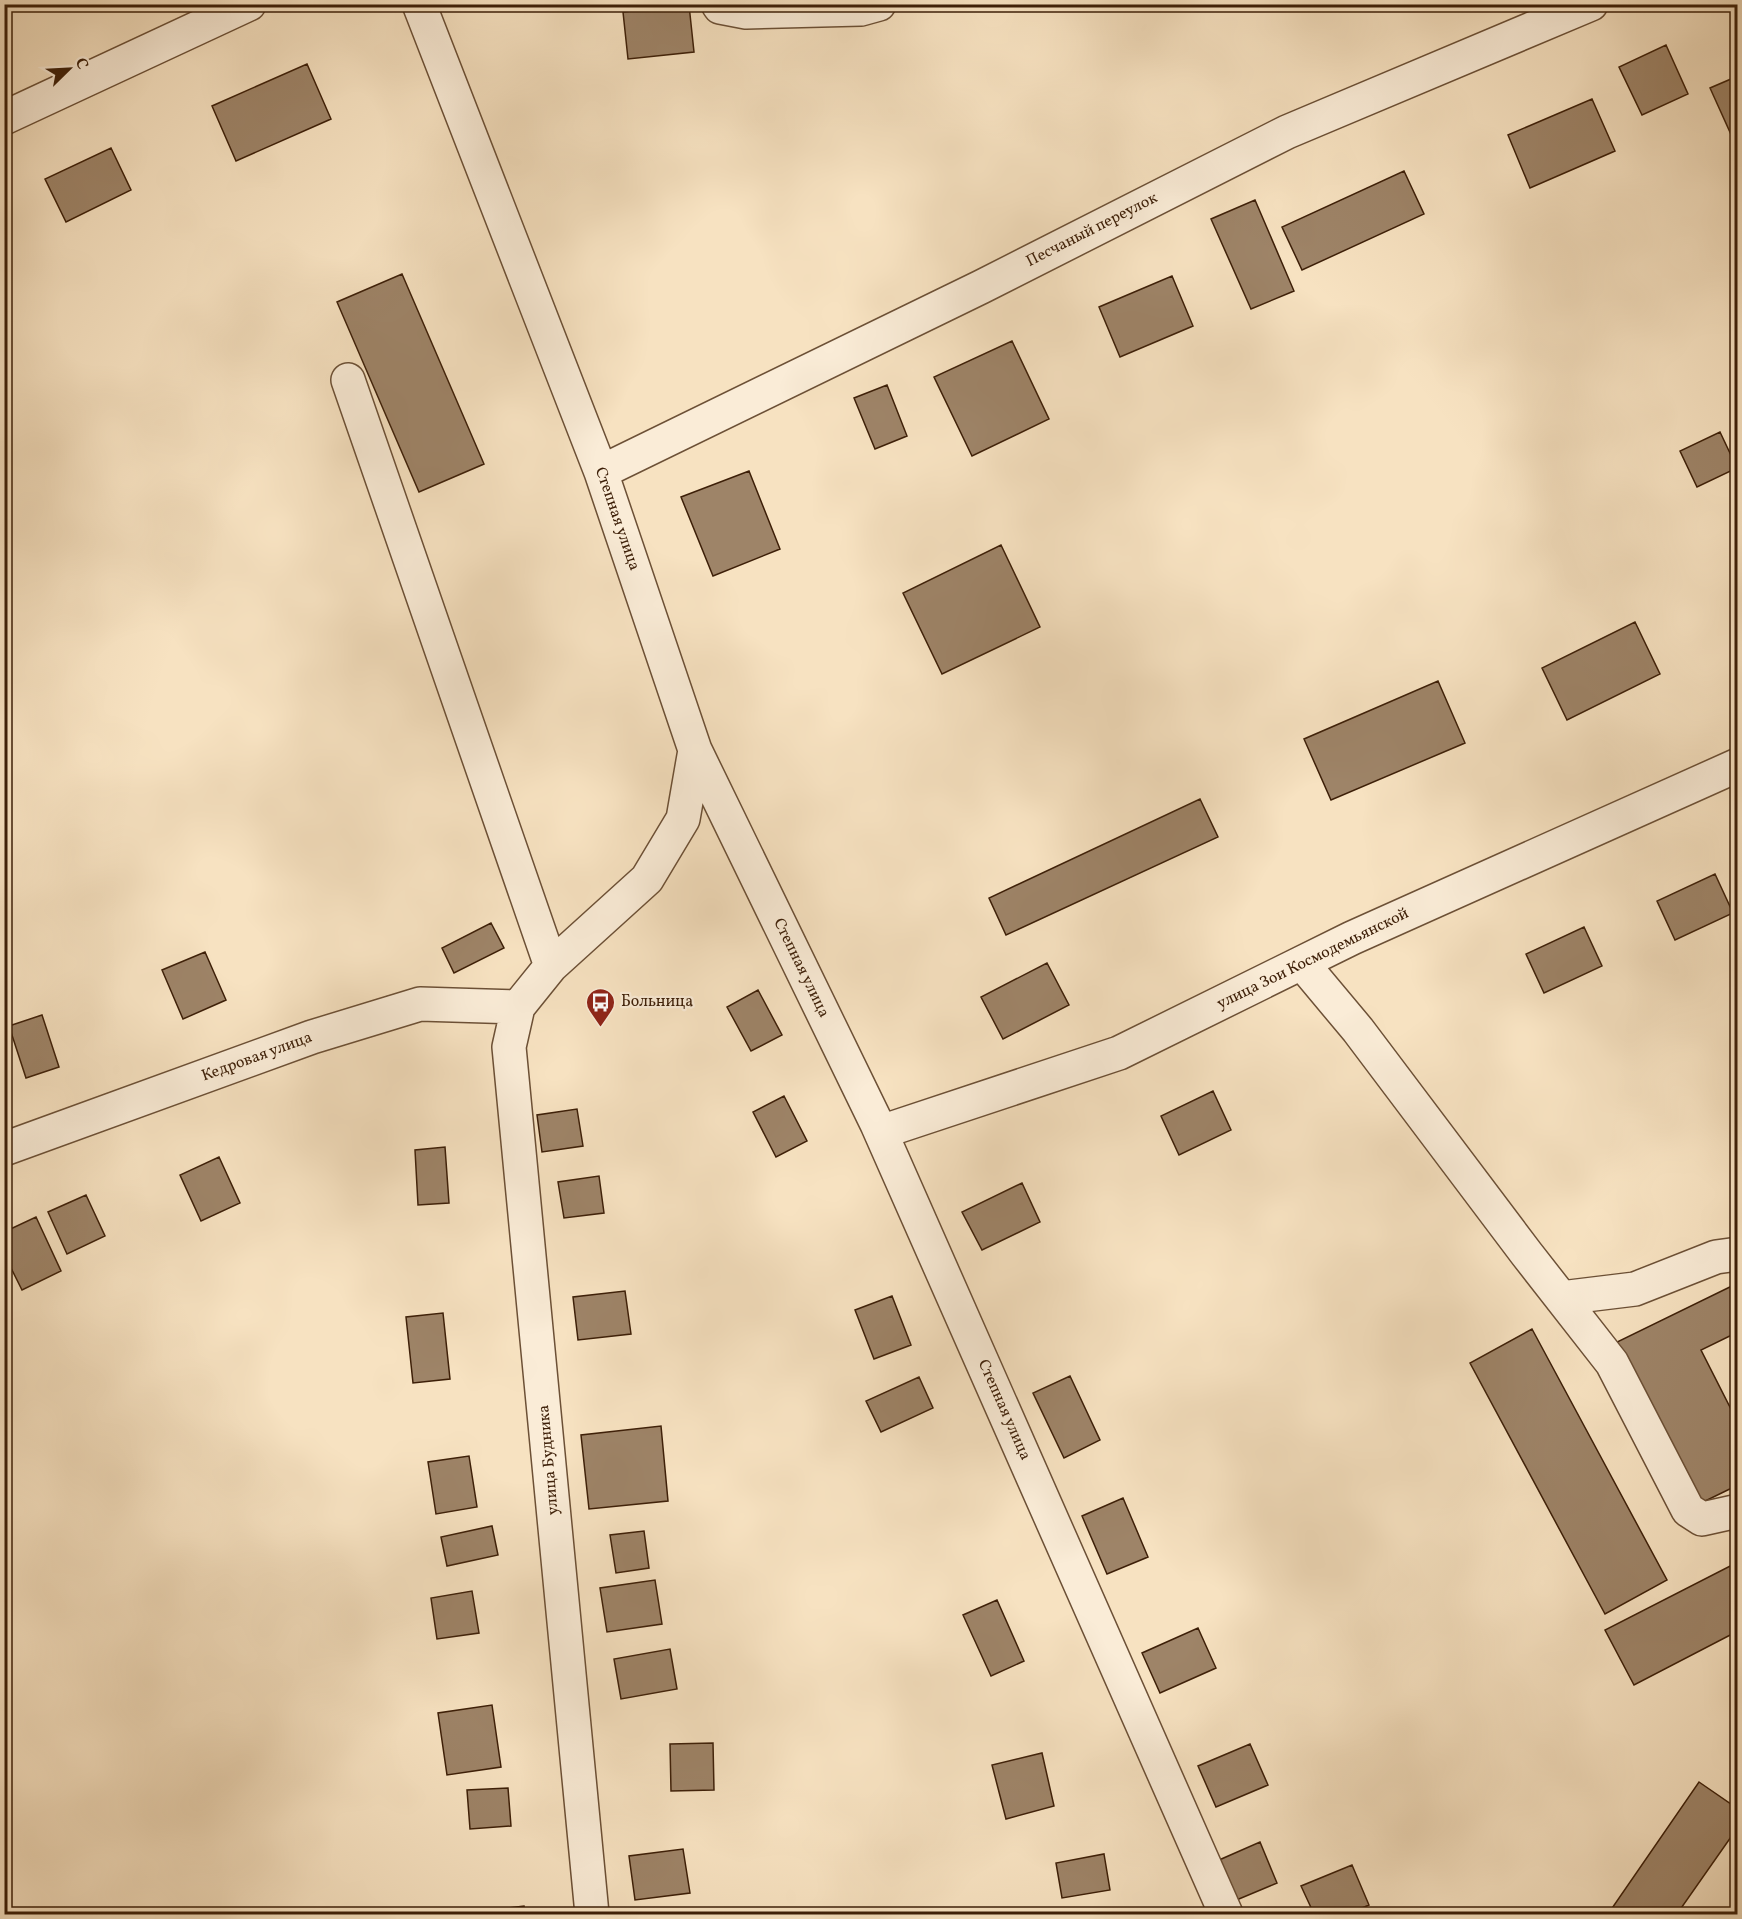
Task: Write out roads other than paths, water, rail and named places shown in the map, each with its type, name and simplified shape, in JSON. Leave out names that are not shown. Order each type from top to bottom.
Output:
[{"type":"street","points":[[4,118],[249,4]]},
{"type":"street","name":"Степная улица","points":[[419,4],[601,472],[695,750],[881,1132],[1226,1914]]},
{"type":"street","points":[[718,4],[746,12],[861,9],[879,4]]},
{"type":"street","name":"Песчаный переулок","points":[[601,472],[992,281],[1287,132],[1591,4]]},
{"type":"street","points":[[348,381],[551,966]]},
{"type":"street","points":[[518,1007],[551,966],[647,879],[683,819],[695,750]]},
{"type":"street","name":"улица Зои Космодемьянской","points":[[881,1132],[1119,1053],[1352,938],[1737,765]]},
{"type":"street","points":[[1302,963],[1358,1030],[1612,1362],[1688,1510],[1702,1519],[1737,1511]]},
{"type":"street","name":"Кедровая улица","points":[[4,1149],[312,1037],[420,1004],[518,1007]]},
{"type":"street","name":"улица Будника","points":[[518,1007],[509,1047],[592,1914]]},
{"type":"street","points":[[1561,1298],[1635,1289],[1716,1257],[1737,1254]]},
{"type":"place","name":"Больница","points":[[600,1028]]}]
